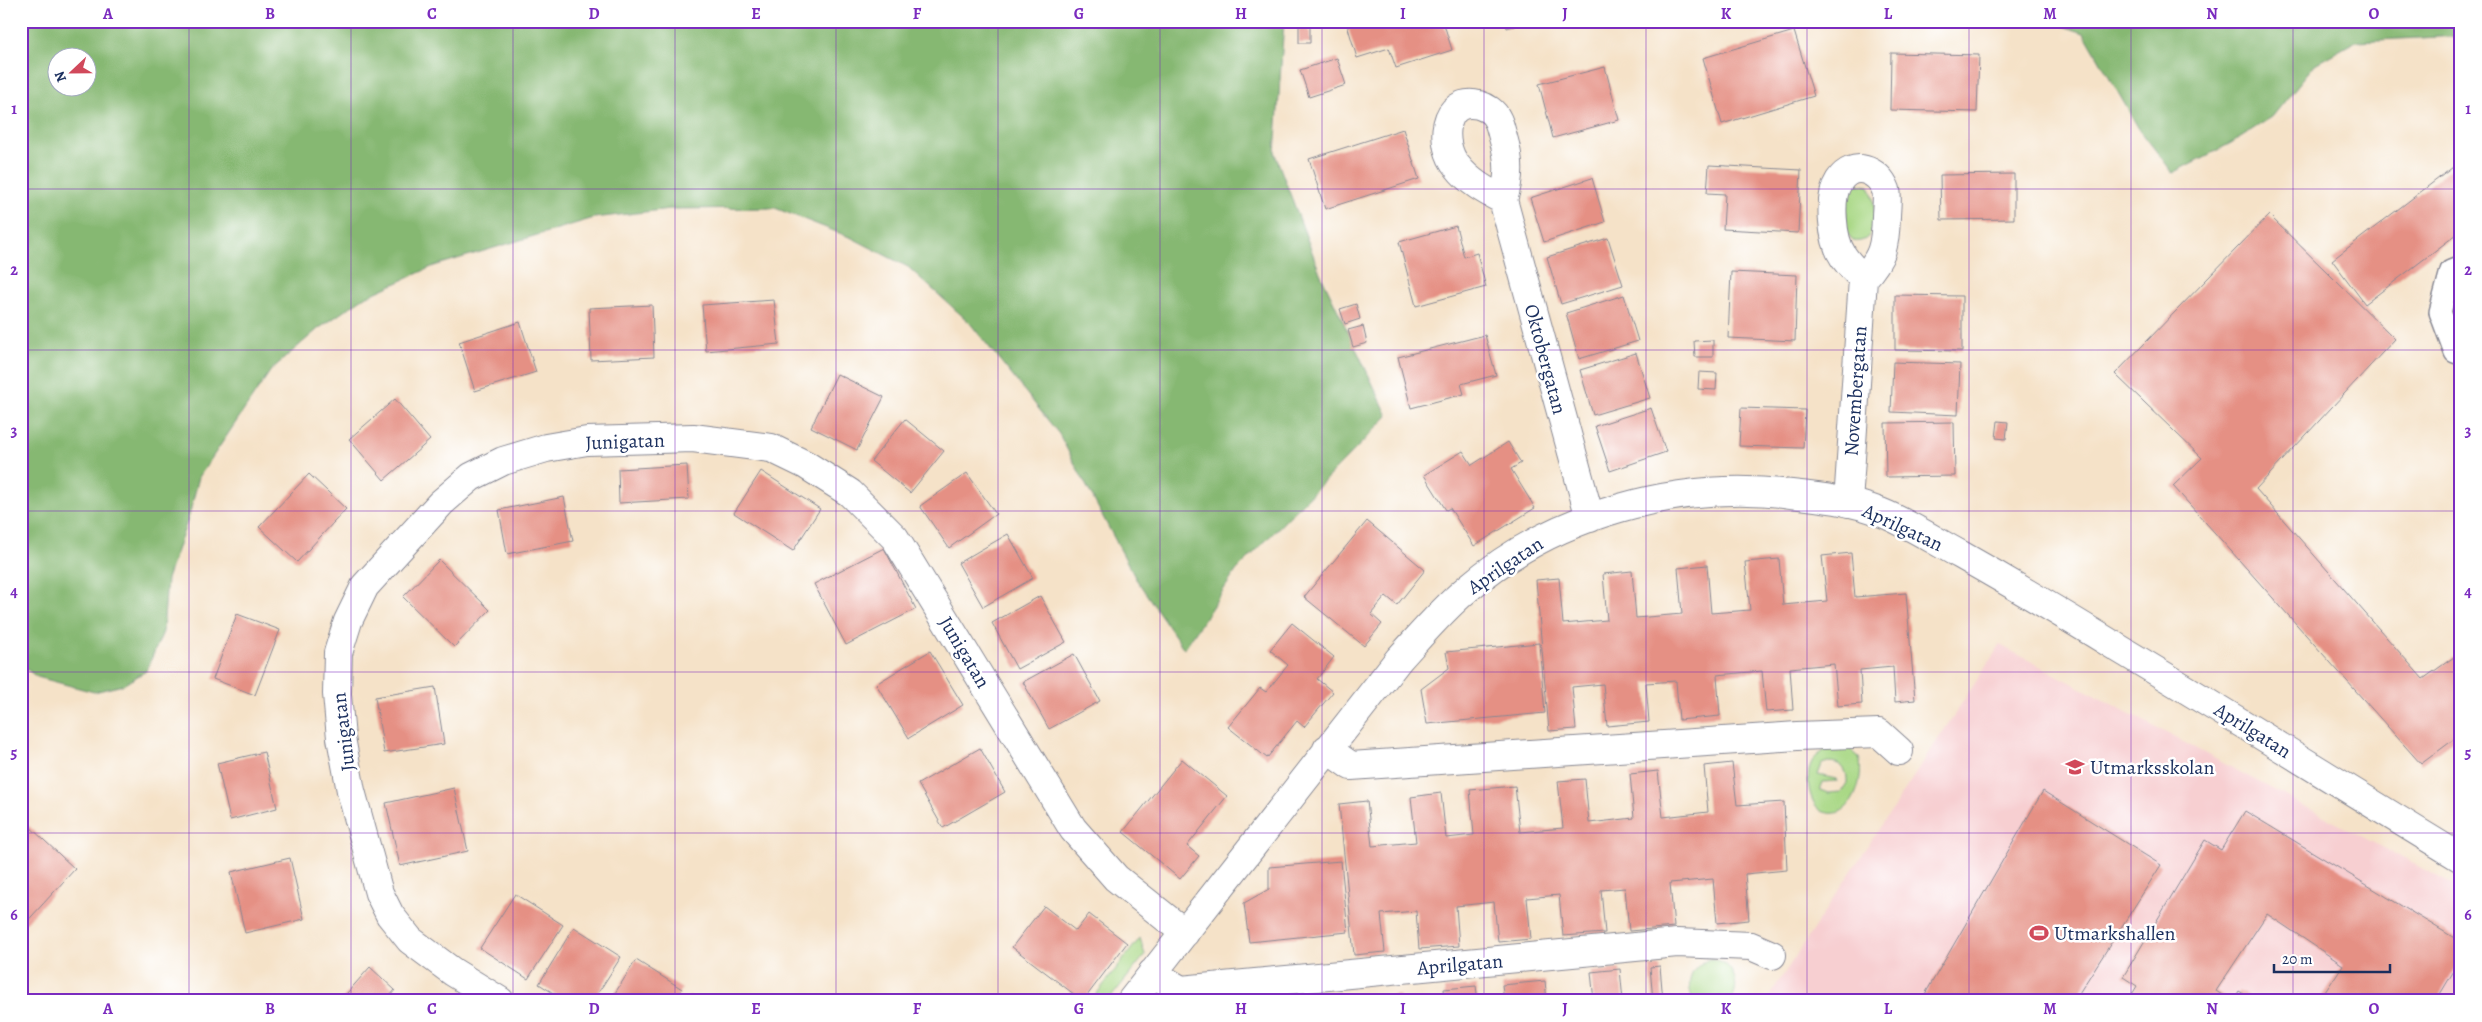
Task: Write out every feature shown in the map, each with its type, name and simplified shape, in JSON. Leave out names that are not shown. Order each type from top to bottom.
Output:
[{"type":"street","name":"Oktobergatan","points":[[1503,200],[1590,518]]},
{"type":"street","name":"Novembergatan","points":[[1848,503],[1863,279]]},
{"type":"street","name":"Junigatan","points":[[500,1001],[453,972],[410,940],[390,915],[379,893],[351,791],[341,738],[337,694],[338,653],[348,620],[364,586],[441,503],[471,477],[502,461],[546,448],[587,441],[693,438],[771,448],[806,465],[850,493],[895,538],[1073,828],[1116,878],[1185,933]]},
{"type":"street","name":"Aprilgatan","points":[[1131,1001],[1399,659],[1432,622],[1469,587],[1521,551],[1590,518],[1678,495],[1728,490],[1772,492],[1848,503],[1880,512],[2024,591],[2461,858]]},
{"type":"street","points":[[1327,750],[1351,766],[1798,736],[1879,733],[1899,751]]},
{"type":"street","name":"Aprilgatan","points":[[1152,974],[1181,990],[1677,944],[1751,946],[1772,954]]},
{"type":"lane","points":[[2461,267],[2451,270],[2440,312],[2455,352],[2461,354]]},
{"type":"shaded area","name":"Utmarksskolan","points":[[2000,645],[2461,889],[2461,1001],[1766,1001]]},
{"type":"green space","points":[[21,21],[1284,21],[1275,154],[1320,273],[1388,416],[1236,571],[1184,649],[1136,579],[1059,434],[969,322],[908,267],[852,238],[775,208],[670,209],[594,218],[434,266],[363,298],[318,329],[271,370],[199,477],[189,516],[167,579],[163,632],[146,671],[123,685],[94,692],[37,677],[21,665]]},
{"type":"green space","points":[[2048,21],[2461,21],[2461,36],[2356,41],[2315,64],[2272,117],[2231,143],[2173,173],[2139,129],[2084,33]]},
{"type":"green space","points":[[1856,184],[1869,186],[1875,211],[1872,230],[1868,237],[1862,241],[1853,241],[1846,231],[1847,193]]},
{"type":"green space","points":[[1831,746],[1846,746],[1859,757],[1860,766],[1855,796],[1843,810],[1834,813],[1824,812],[1814,803],[1808,781],[1810,766],[1813,760]],"holes":[[[1828,762],[1837,763],[1845,770],[1847,783],[1841,792],[1828,793],[1820,790],[1823,782],[1837,781],[1836,779],[1818,775],[1822,764]]]},
{"type":"green space","points":[[1140,938],[1145,955],[1108,1001],[1091,1001]]},
{"type":"green space","points":[[1709,959],[1723,963],[1733,973],[1736,987],[1730,1001],[1693,1001],[1690,987],[1691,976],[1698,967]]},
{"type":"building","points":[[1299,21],[1310,21],[1310,43],[1299,43]]},
{"type":"building","points":[[1346,21],[1443,21],[1452,50],[1396,68],[1389,48],[1357,58]]},
{"type":"building","points":[[1505,21],[1529,21],[1529,22],[1507,28]]},
{"type":"building","points":[[1794,31],[1814,96],[1722,124],[1703,58]]},
{"type":"building","points":[[1891,53],[1979,55],[1977,112],[1890,110]]},
{"type":"building","points":[[1337,58],[1346,85],[1309,97],[1300,70]]},
{"type":"building","points":[[1605,67],[1619,120],[1553,138],[1539,84]]},
{"type":"building","points":[[1403,129],[1419,179],[1325,209],[1309,159]]},
{"type":"building","points":[[2461,161],[2461,231],[2365,304],[2332,260]]},
{"type":"building","points":[[1709,165],[1801,170],[1798,233],[1723,229],[1725,194],[1707,193]]},
{"type":"building","points":[[2014,174],[2014,219],[1941,220],[1940,175]]},
{"type":"building","points":[[1592,178],[1605,222],[1544,242],[1530,198]]},
{"type":"building","points":[[2269,215],[2395,339],[2256,489],[2423,679],[2461,652],[2461,734],[2421,764],[2173,486],[2202,458],[2115,374]]},
{"type":"building","points":[[1456,226],[1464,257],[1477,253],[1486,287],[1416,306],[1399,242]]},
{"type":"building","points":[[1608,238],[1623,285],[1561,304],[1547,257]]},
{"type":"building","points":[[1731,272],[1797,275],[1795,341],[1728,338]]},
{"type":"building","points":[[1624,295],[1638,341],[1579,359],[1566,313]]},
{"type":"building","points":[[1895,295],[1962,296],[1962,351],[1895,350]]},
{"type":"building","points":[[774,300],[779,344],[706,351],[702,305]]},
{"type":"building","points":[[1356,304],[1360,319],[1345,324],[1340,309]]},
{"type":"building","points":[[652,305],[654,357],[591,360],[589,308]]},
{"type":"building","points":[[520,322],[536,372],[475,391],[459,342]]},
{"type":"building","points":[[1363,326],[1367,343],[1353,347],[1348,330]]},
{"type":"building","points":[[1485,335],[1496,375],[1461,384],[1464,394],[1411,408],[1398,357]]},
{"type":"building","points":[[1713,340],[1713,357],[1695,357],[1694,341]]},
{"type":"building","points":[[1636,353],[1650,398],[1593,415],[1580,370]]},
{"type":"building","points":[[1893,362],[1960,364],[1958,415],[1891,412]]},
{"type":"building","points":[[1699,372],[1717,373],[1716,390],[1698,389]]},
{"type":"building","points":[[837,374],[884,397],[857,450],[811,427]]},
{"type":"building","points":[[395,399],[430,440],[384,480],[349,439]]},
{"type":"building","points":[[1651,408],[1666,452],[1610,471],[1595,426]]},
{"type":"building","points":[[1741,408],[1805,410],[1803,448],[1739,446]]},
{"type":"building","points":[[905,419],[944,451],[910,493],[871,461]]},
{"type":"building","points":[[1998,421],[2008,422],[2006,439],[1996,438]]},
{"type":"building","points":[[1954,422],[1955,476],[1886,477],[1885,423]]},
{"type":"building","points":[[1508,442],[1521,463],[1511,469],[1535,508],[1474,546],[1450,508],[1446,510],[1424,475],[1463,451],[1472,465]]},
{"type":"building","points":[[687,465],[689,499],[619,503],[618,469]]},
{"type":"building","points":[[761,471],[820,509],[793,551],[734,513]]},
{"type":"building","points":[[967,473],[996,514],[949,548],[920,506]]},
{"type":"building","points":[[309,474],[346,509],[297,562],[259,527]]},
{"type":"building","points":[[564,497],[573,541],[507,554],[499,510]]},
{"type":"building","points":[[1367,521],[1425,570],[1397,605],[1386,596],[1371,614],[1382,624],[1364,646],[1304,597]]},
{"type":"building","points":[[1008,534],[1033,578],[983,607],[958,563]]},
{"type":"building","points":[[884,548],[916,609],[846,645],[814,584]]},
{"type":"building","points":[[1851,553],[1855,597],[1906,593],[1915,700],[1895,702],[1893,667],[1860,670],[1862,704],[1838,706],[1834,664],[1790,668],[1793,710],[1766,712],[1762,671],[1717,675],[1720,716],[1679,720],[1676,681],[1646,683],[1649,722],[1607,726],[1603,684],[1572,687],[1576,729],[1549,731],[1536,580],[1559,578],[1563,624],[1607,620],[1603,574],[1632,571],[1636,618],[1682,614],[1678,568],[1707,565],[1711,613],[1750,610],[1745,562],[1779,559],[1783,605],[1827,601],[1822,556]]},
{"type":"building","points":[[439,560],[490,610],[454,647],[403,597]]},
{"type":"building","points":[[1040,596],[1066,642],[1017,669],[992,623]]},
{"type":"building","points":[[237,614],[280,630],[255,695],[213,679]]},
{"type":"building","points":[[1292,623],[1334,657],[1317,679],[1333,692],[1304,727],[1297,721],[1267,758],[1228,727],[1260,688],[1266,692],[1288,665],[1270,650]]},
{"type":"building","points":[[1539,643],[1545,713],[1427,724],[1421,689],[1449,668],[1446,652]]},
{"type":"building","points":[[930,651],[963,705],[909,738],[876,684]]},
{"type":"building","points":[[1074,654],[1100,701],[1049,729],[1023,682]]},
{"type":"building","points":[[435,687],[444,744],[384,753],[375,697]]},
{"type":"building","points":[[980,748],[1005,792],[943,828],[918,784]]},
{"type":"building","points":[[264,752],[277,808],[230,820],[217,763]]},
{"type":"building","points":[[1182,759],[1227,796],[1187,846],[1199,856],[1180,879],[1123,832]]},
{"type":"building","points":[[1732,763],[1737,805],[1784,802],[1787,870],[1745,874],[1749,920],[1717,923],[1713,879],[1670,883],[1674,927],[1629,931],[1625,888],[1601,890],[1605,933],[1563,936],[1559,895],[1527,898],[1531,939],[1498,942],[1494,902],[1456,906],[1459,946],[1419,949],[1416,911],[1381,914],[1385,952],[1354,955],[1339,804],[1367,801],[1372,846],[1416,842],[1411,797],[1441,793],[1446,838],[1474,835],[1470,790],[1515,786],[1520,832],[1563,828],[1558,781],[1585,779],[1589,823],[1634,818],[1630,774],[1658,771],[1663,817],[1708,812],[1704,766]]},
{"type":"building","points":[[454,788],[468,851],[400,866],[386,803]]},
{"type":"building","name":"Utmarkshallen","points":[[2043,791],[2161,865],[2074,1001],[1921,1001]]},
{"type":"building","points":[[2245,811],[2461,942],[2461,959],[2436,1001],[2319,1001],[2343,965],[2267,914],[2216,991],[2231,1001],[2128,1001],[2137,986],[2123,977],[2205,840],[2221,850]]},
{"type":"building","points":[[29,826],[75,869],[21,928],[21,834]]},
{"type":"building","points":[[290,858],[304,919],[245,933],[231,872]]},
{"type":"building","points":[[1341,861],[1348,932],[1249,942],[1244,903],[1269,889],[1269,867]]},
{"type":"building","points":[[515,894],[563,925],[528,979],[480,948]]},
{"type":"building","points":[[1044,906],[1076,931],[1089,914],[1127,943],[1083,1001],[1012,947]]},
{"type":"building","points":[[574,927],[621,957],[593,1001],[566,1001],[539,984]]},
{"type":"building","points":[[636,960],[682,989],[674,1001],[610,1001]]},
{"type":"building","points":[[1660,966],[1663,1001],[1653,1001],[1650,967]]},
{"type":"building","points":[[370,967],[395,990],[386,1001],[340,1001]]},
{"type":"building","points":[[1620,969],[1623,1001],[1594,1001],[1591,972]]},
{"type":"building","points":[[1545,981],[1547,1001],[1504,1001],[1502,985]]},
{"type":"building","points":[[1476,986],[1478,1001],[1445,1001],[1444,989]]},
{"type":"building","points":[[2239,991],[2255,1001],[2233,1001]]},
{"type":"building","points":[[1399,995],[1400,1001],[1373,1001],[1373,998]]},
{"type":"building","points":[[689,996],[697,1001],[686,1001]]},
{"type":"place","name":"Utmarksskolan","points":[[2075,767]]},
{"type":"place","name":"Utmarkshallen","points":[[2039,933]]}]
